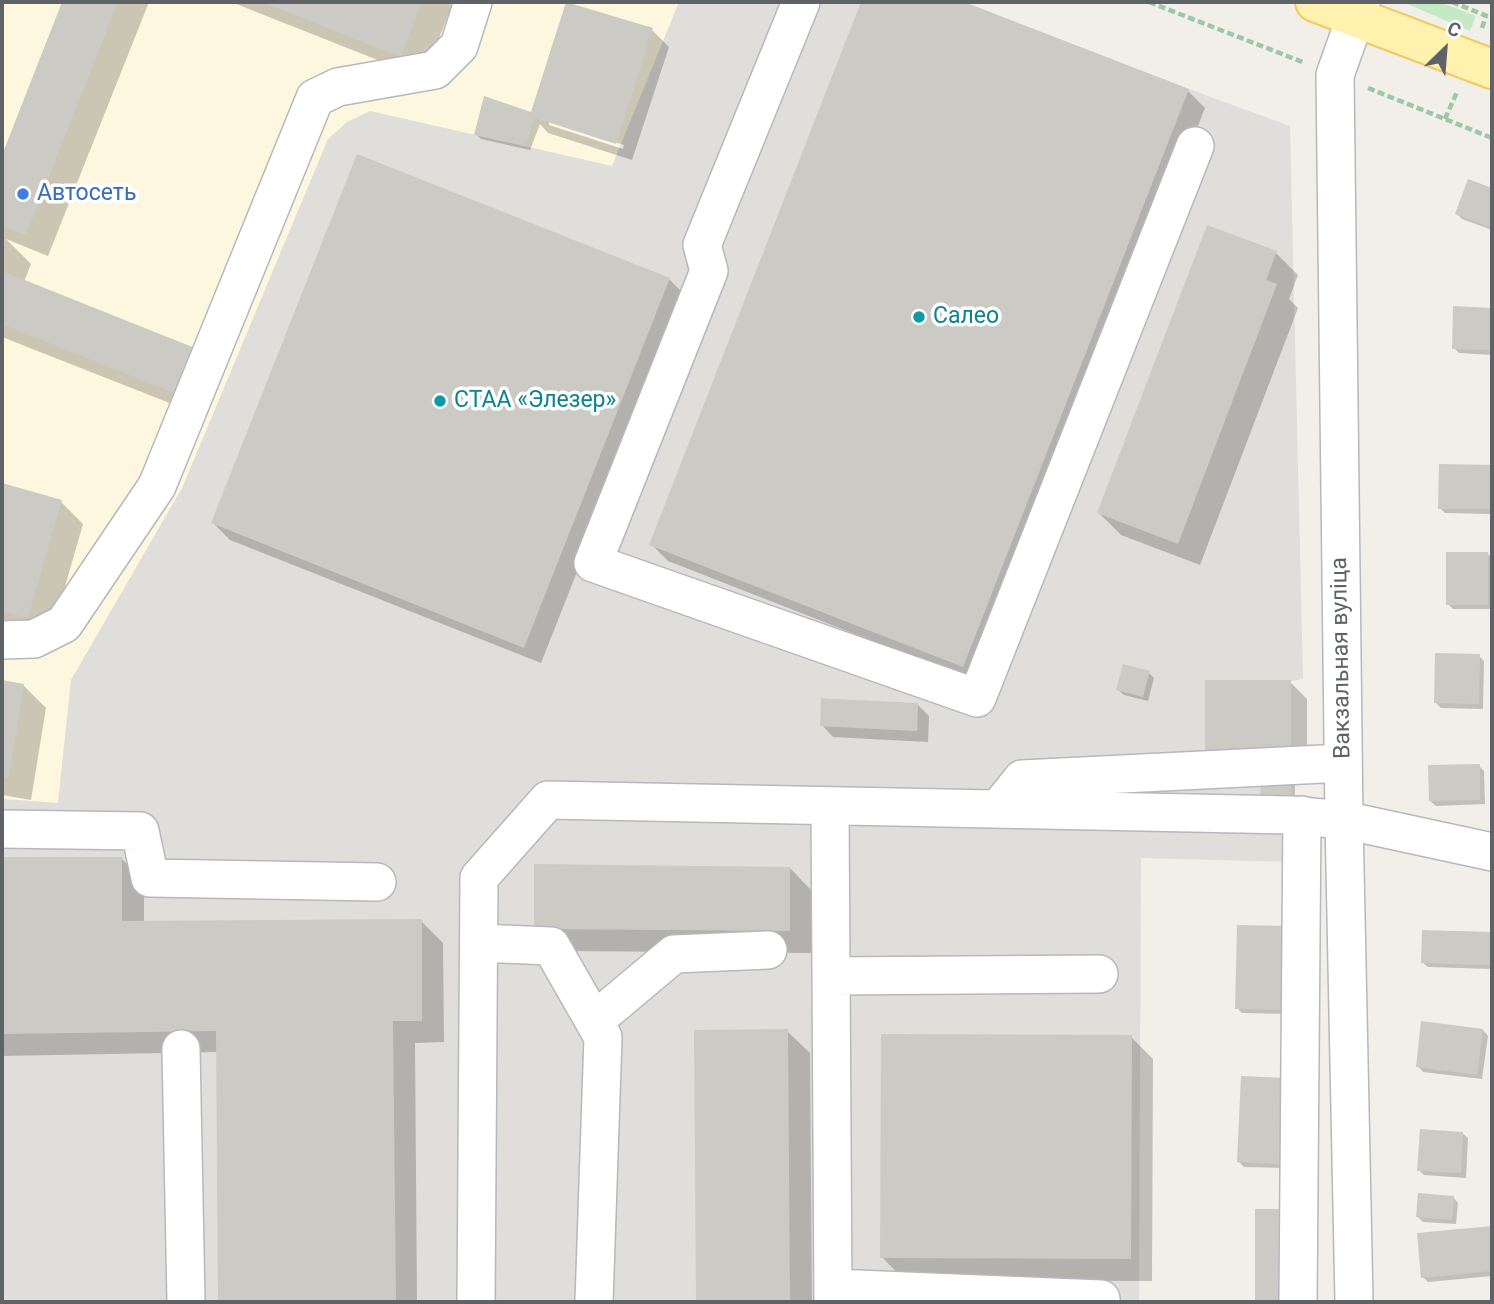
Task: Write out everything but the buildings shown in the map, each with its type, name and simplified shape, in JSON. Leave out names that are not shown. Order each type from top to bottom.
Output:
[{"type":"main road","points":[[1315,2],[1358,10],[1492,69]]},
{"type":"street","points":[[2,640],[34,639],[64,624],[157,486],[315,98],[338,88],[435,70],[459,46],[473,2]]},
{"type":"street","points":[[801,2],[702,245],[709,271],[593,563],[977,698],[1195,146]]},
{"type":"street","name":"Вакзальная вуліца","points":[[1354,1302],[1343,763],[1335,75],[1358,10]]},
{"type":"street","points":[[998,809],[1022,779],[1343,763]]},
{"type":"street","points":[[476,1302],[480,878],[548,800],[1302,815],[1344,820],[1492,852]]},
{"type":"street","points":[[830,806],[833,1295],[1101,1299],[1101,1302]]},
{"type":"street","points":[[1298,1302],[1302,815]]},
{"type":"street","points":[[2,829],[140,831],[150,878],[377,882]]},
{"type":"street","points":[[479,943],[551,946],[603,1037],[594,1302]]},
{"type":"street","points":[[594,1021],[674,954],[768,950]]},
{"type":"street","points":[[831,976],[1099,974]]},
{"type":"street","points":[[181,1049],[186,1302]]},
{"type":"path","points":[[1452,2],[1492,19]]},
{"type":"shaded area","points":[[2,2],[679,2],[612,166],[370,111],[182,488],[71,680],[58,803],[2,799]]},
{"type":"shaded area","points":[[679,2],[964,2],[1290,126],[1303,679],[1291,681],[1289,862],[1141,858],[1139,1302],[2,1302],[2,799],[58,803],[71,680],[182,488],[328,139],[347,122],[370,111],[612,166]],"holes":[[[822,698],[918,703],[917,731],[820,726]]]},
{"type":"green space","points":[[1403,2],[1440,2],[1476,16],[1470,31]]},
{"type":"place","name":"Автосеть","points":[[23,194]]},
{"type":"place","name":"Салео","points":[[919,317]]},
{"type":"place","name":"СТАА «Элезер»","points":[[440,401]]}]
